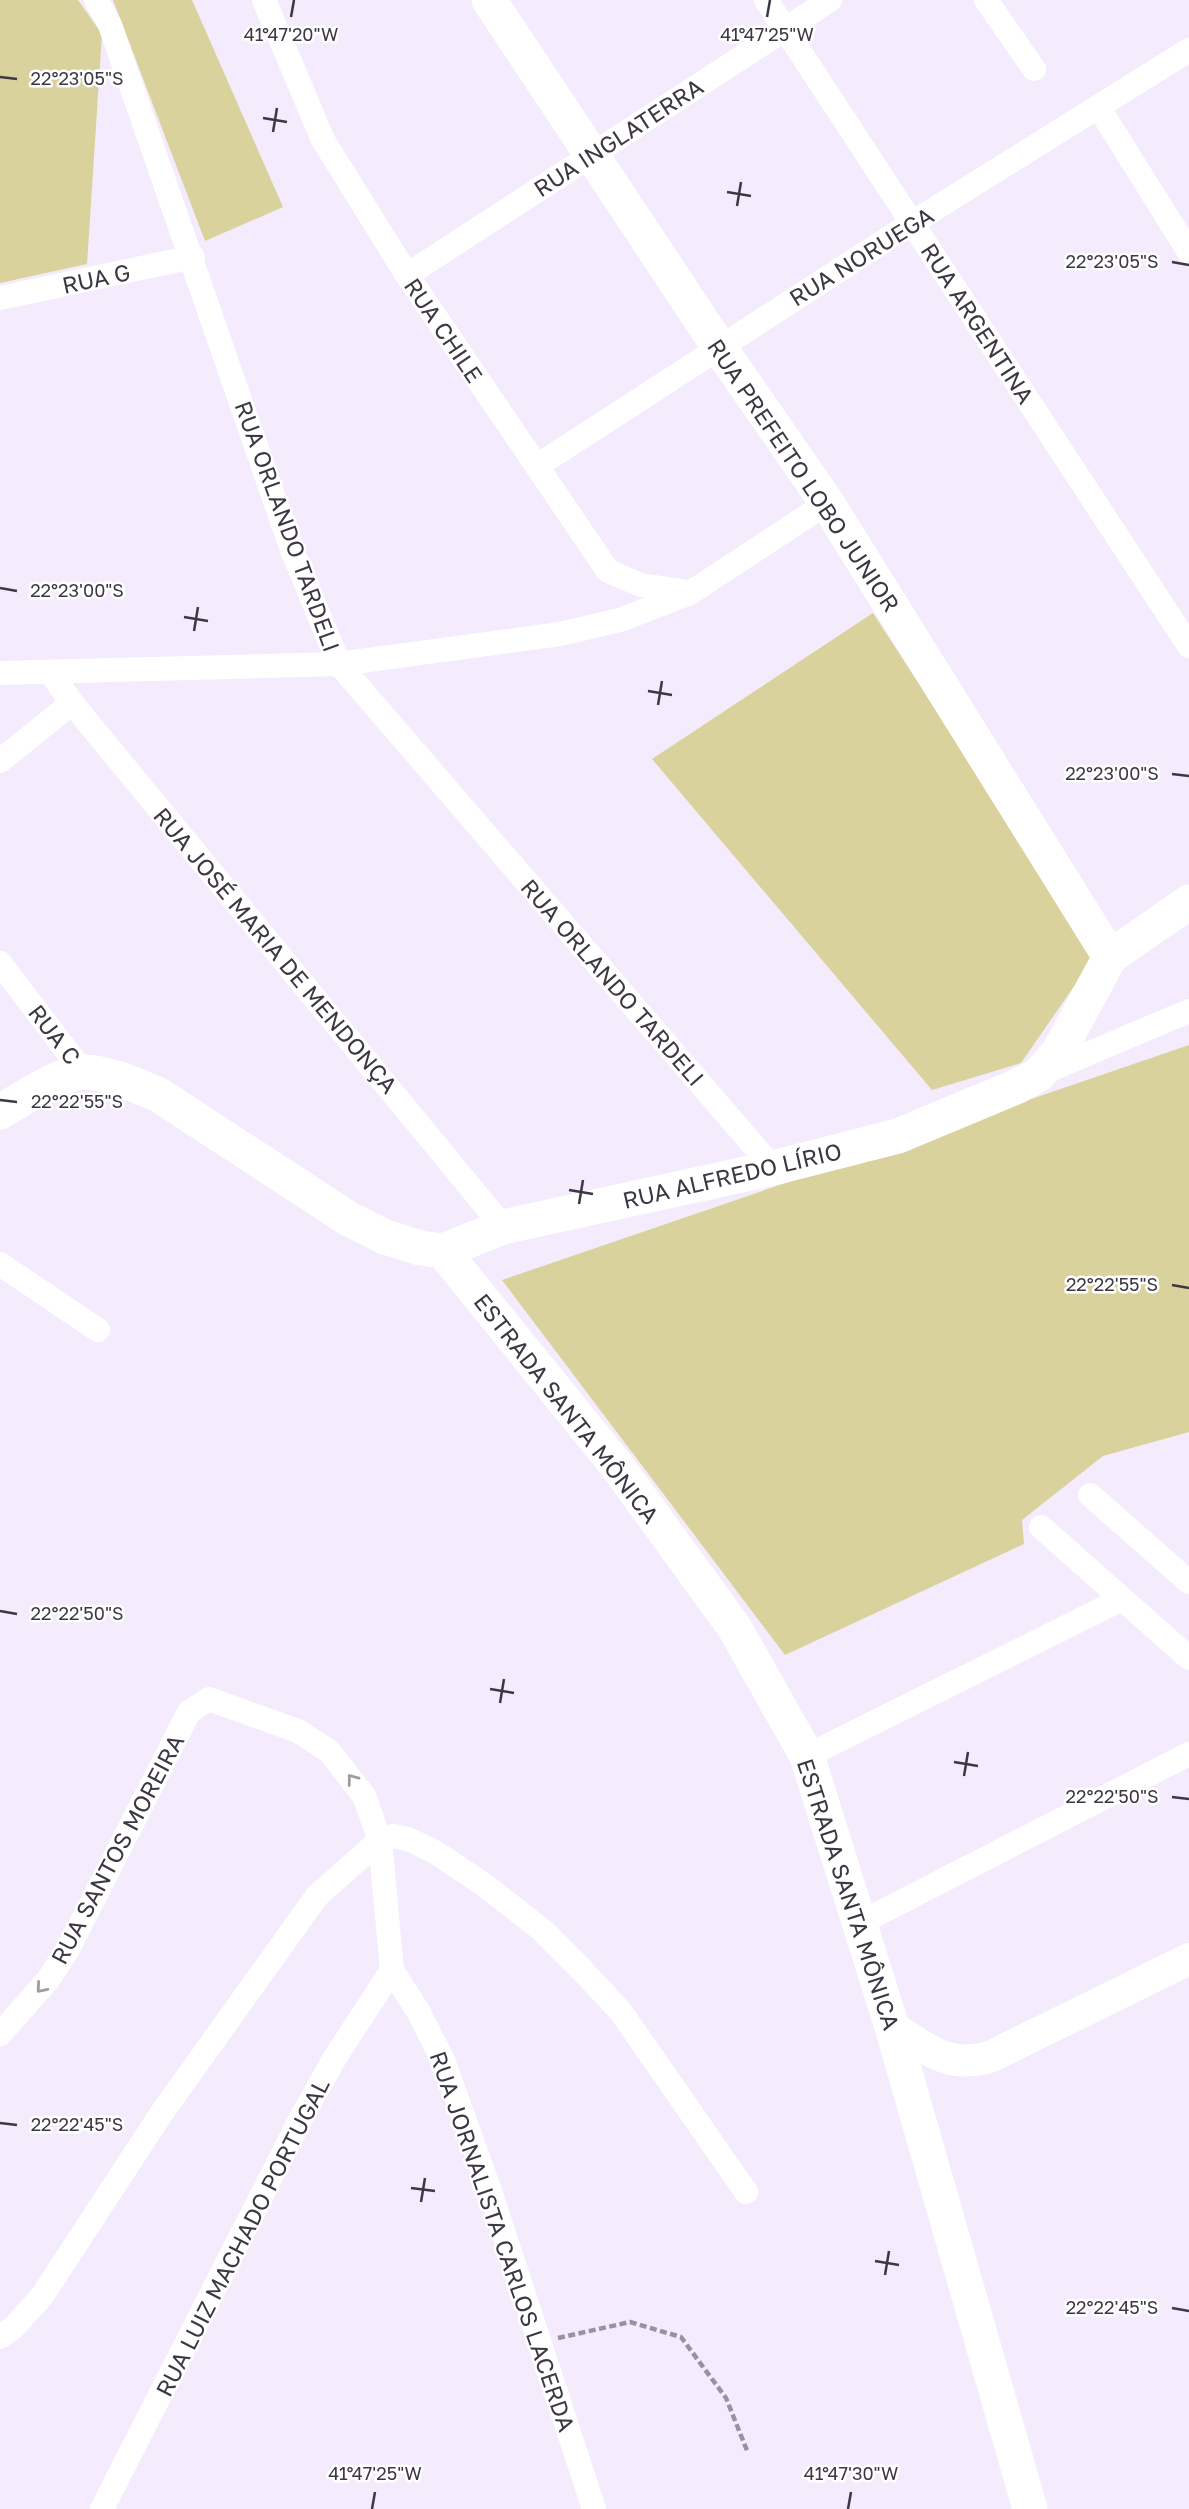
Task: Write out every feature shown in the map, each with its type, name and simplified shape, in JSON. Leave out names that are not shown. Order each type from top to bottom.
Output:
[{"type":"main road","name":"RUA PREFEITO LOBO JUNIOR","points":[[489,0],[719,347],[827,503],[1110,957]]},
{"type":"main road","points":[[1110,957],[1189,902]]},
{"type":"main road","name":"RUA ALFREDO LÍRIO","points":[[443,1251],[503,1227],[773,1168],[898,1136],[984,1102],[1038,1074],[1058,1053],[1110,957]]},
{"type":"main road","points":[[0,1112],[52,1082],[83,1072],[128,1082],[159,1096],[349,1219],[385,1237],[420,1248],[443,1251]]},
{"type":"main road","name":"ESTRADA SANTA MÔNICA","points":[[443,1251],[617,1466],[734,1627],[807,1756],[892,2027],[1030,2509]]},
{"type":"street","name":"RUA ORLANDO TARDELI","points":[[96,0],[110,25],[193,257],[292,550],[339,664],[773,1168]]},
{"type":"street","name":"RUA CHILE","points":[[264,0],[323,140],[407,275],[608,571],[641,586],[690,593]]},
{"type":"street","name":"RUA ARGENTINA","points":[[766,0],[1189,646]]},
{"type":"street","name":"RUA INGLATERRA","points":[[407,275],[830,0]]},
{"type":"street","points":[[986,0],[1034,69]]},
{"type":"street","name":"RUA NORUEGA","points":[[537,466],[912,223],[1189,50]]},
{"type":"street","points":[[1098,108],[1189,252]]},
{"type":"street","name":"RUA G","points":[[0,298],[193,257]]},
{"type":"street","points":[[0,673],[339,664],[560,634],[620,620],[690,593],[827,503]]},
{"type":"street","name":"RUA JOSÉ MARIA DE MENDONÇA","points":[[50,672],[72,703],[503,1227]]},
{"type":"street","points":[[0,761],[72,703]]},
{"type":"street","name":"RUA C","points":[[0,963],[83,1072]]},
{"type":"street","points":[[1038,1074],[1189,1011]]},
{"type":"street","points":[[0,1264],[98,1330]]},
{"type":"street","points":[[1090,1495],[1189,1582]]},
{"type":"street","points":[[1041,1527],[1189,1658]]},
{"type":"street","points":[[807,1756],[1122,1599]]},
{"type":"street","name":"RUA JORNALISTA CARLOS LACERDA","points":[[209,1699],[298,1731],[329,1751],[364,1796],[380,1840],[392,1970],[418,2011],[443,2060],[541,2342],[594,2509]]},
{"type":"street","name":"RUA SANTOS MOREIRA","points":[[0,2034],[48,1980],[68,1949],[189,1712],[209,1699]]},
{"type":"street","points":[[860,1923],[1189,1754]]},
{"type":"street","points":[[0,2337],[13,2328],[42,2296],[161,2115],[317,1896],[380,1840],[400,1837],[435,1852],[542,1930],[621,2012],[746,2192]]},
{"type":"street","points":[[892,2027],[939,2056],[955,2062],[972,2063],[992,2056],[1189,1959]]},
{"type":"street","name":"RUA LUIZ MACHADO PORTUGAL","points":[[102,2509],[301,2118],[336,2056],[392,1970]]},
{"type":"path","points":[[541,2342],[630,2322],[681,2337],[726,2398],[748,2454]]},
{"type":"shaded area","points":[[0,0],[78,0],[102,34],[87,264],[0,283]]},
{"type":"shaded area","points":[[113,0],[192,0],[283,207],[205,241]]},
{"type":"shaded area","points":[[873,613],[1095,956],[1021,1063],[932,1090],[652,759]]},
{"type":"shaded area","points":[[1189,1045],[1189,1432],[1103,1456],[1022,1520],[1024,1544],[785,1655],[502,1280]]}]
